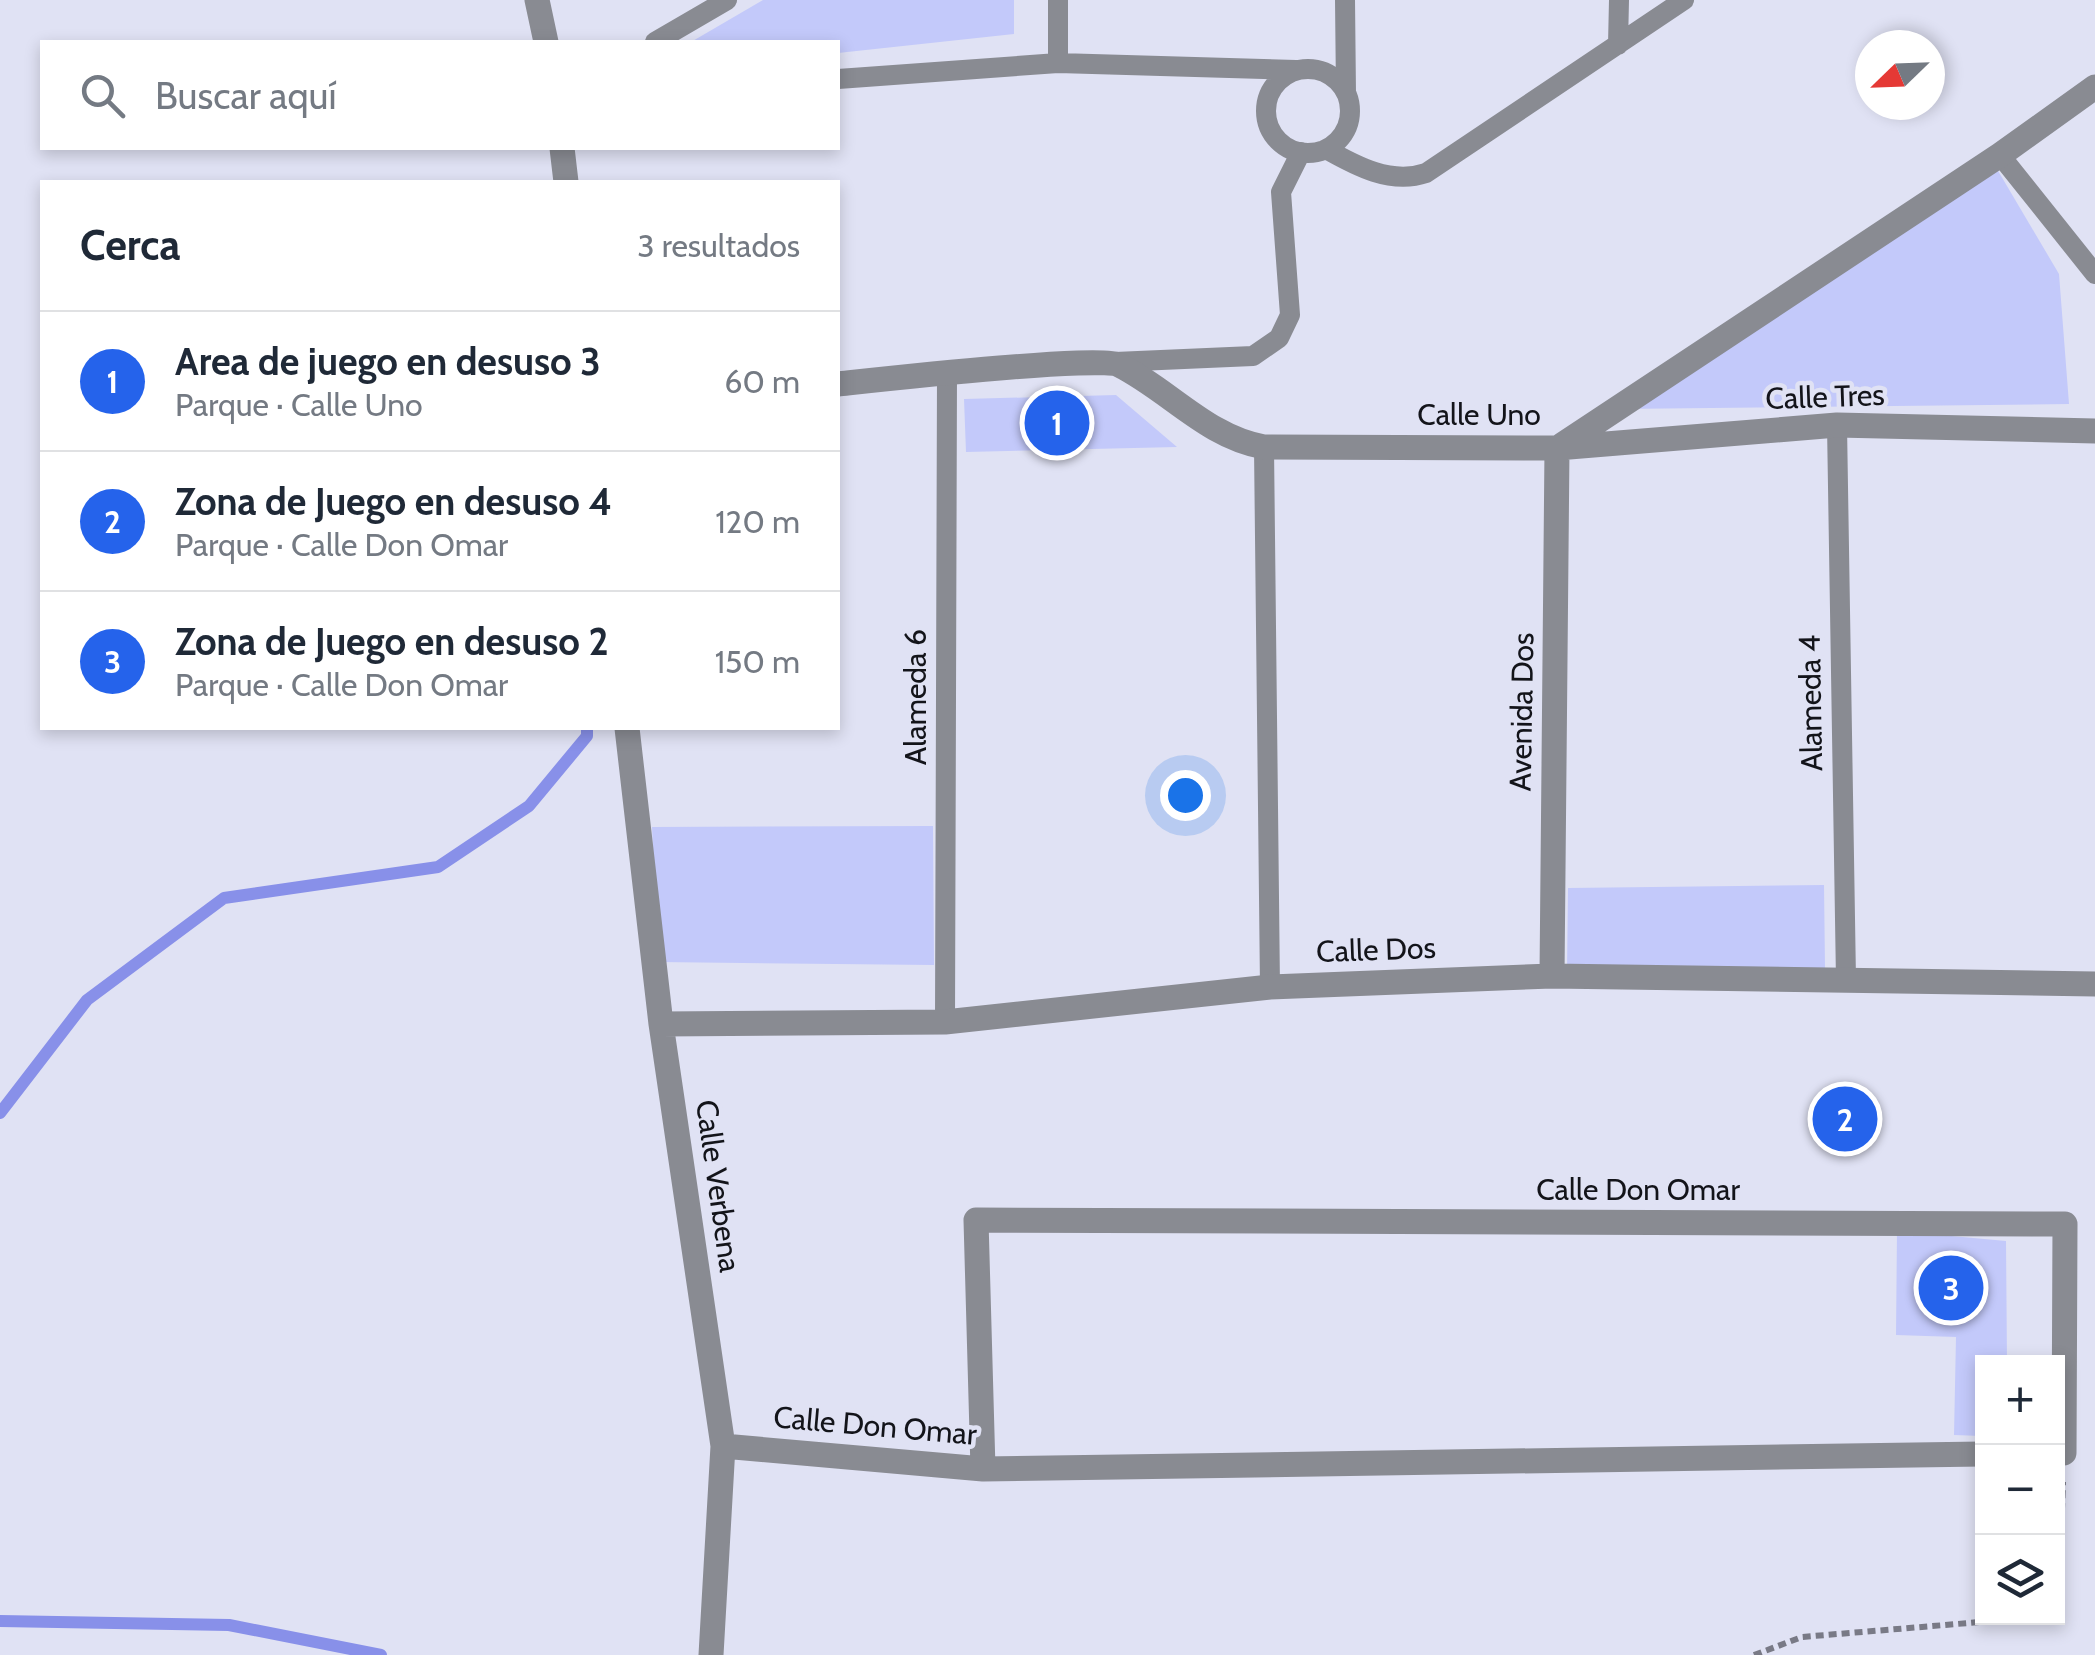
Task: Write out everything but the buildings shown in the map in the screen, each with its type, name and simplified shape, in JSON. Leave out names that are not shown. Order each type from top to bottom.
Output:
[{"type":"street","points":[[538,0],[546,40]]},
{"type":"street","name":"Calle Uno","points":[[1115,362],[1240,443],[1264,447],[1558,448],[2000,155],[2095,86]]},
{"type":"street","points":[[562,150],[566,180]]},
{"type":"street","points":[[840,384],[1115,362]]},
{"type":"street","name":"Calle Tres","points":[[1558,448],[1837,426],[2095,431]]},
{"type":"street","name":"Avenida Dos","points":[[1552,976],[1558,448]]},
{"type":"street","name":"Calle Verbena","points":[[628,730],[661,1024],[723,1446],[711,1655]]},
{"type":"street","name":"Calle Dos","points":[[661,1024],[946,1022],[1270,987],[1552,976],[2095,984]]},
{"type":"street","name":"Calle Don Omar","points":[[983,1469],[976,1220],[2065,1224],[2061,1445]]},
{"type":"street","name":"Calle Don Omar","points":[[723,1446],[983,1469],[1975,1454]]},
{"type":"lane","points":[[658,40],[727,0]]},
{"type":"lane","points":[[1058,0],[1058,63]]},
{"type":"lane","points":[[1296,70],[1274,87],[1267,113],[1278,139],[1301,152],[1326,149],[1345,132],[1349,119],[1345,0]]},
{"type":"lane","points":[[1618,44],[1619,0]]},
{"type":"lane","points":[[1326,149],[1359,168],[1412,178],[1426,173],[1684,0]]},
{"type":"lane","points":[[840,80],[1058,63],[1296,70],[1330,75],[1346,94]]},
{"type":"lane","points":[[1115,362],[1253,356],[1279,338],[1290,315],[1281,192],[1301,152]]},
{"type":"lane","points":[[2000,155],[2095,274]]},
{"type":"lane","name":"Alameda 6","points":[[946,1022],[947,374]]},
{"type":"lane","name":"Alameda 4","points":[[1837,426],[1846,980]]},
{"type":"lane","points":[[1264,447],[1270,987]]},
{"type":"path","points":[[1754,1655],[1802,1637],[1975,1622]]},
{"type":"shaded area","points":[[763,0],[1014,0],[1014,34],[840,53],[840,40],[694,40]]},
{"type":"shaded area","points":[[1994,164],[2059,274],[2069,404],[1619,409]]},
{"type":"shaded area","points":[[1116,395],[1177,447],[966,452],[964,399]]},
{"type":"shaded area","points":[[933,826],[934,965],[658,962],[652,827]]},
{"type":"shaded area","points":[[1824,885],[1825,968],[1567,973],[1568,888]]},
{"type":"shaded area","points":[[1863,1101],[1864,1135],[1827,1136],[1827,1102]]},
{"type":"shaded area","points":[[1897,1231],[2006,1241],[2007,1355],[1975,1355],[1975,1436],[1954,1435],[1956,1337],[1896,1335]]},
{"type":"waterway","points":[[0,1113],[87,1000],[224,898],[438,867],[529,806],[587,736],[587,730]]},
{"type":"waterway","points":[[0,1621],[229,1625],[381,1655]]},
{"type":"place","name":"Area de juego en desuso 3","points":[[1057,423]]},
{"type":"place","name":"Zona de Juego en desuso 4","points":[[1845,1119]]},
{"type":"place","name":"Zona de Juego en desuso 2","points":[[1951,1288]]}]
